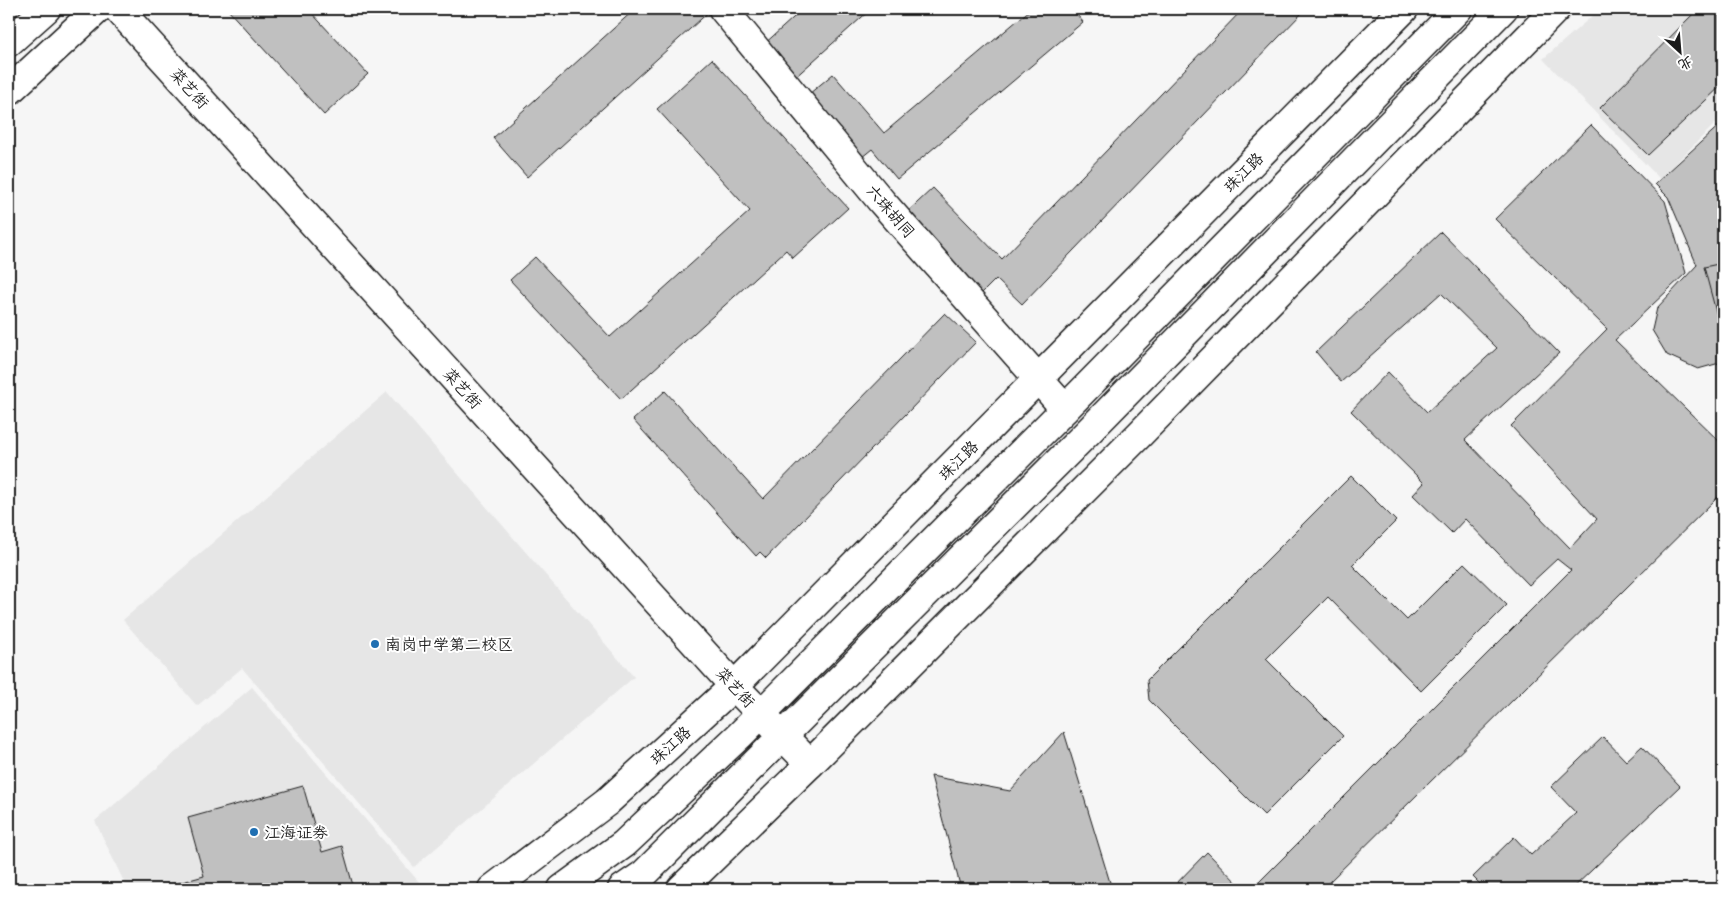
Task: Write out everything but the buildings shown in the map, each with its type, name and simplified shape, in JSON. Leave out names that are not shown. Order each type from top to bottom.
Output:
[{"type":"main road","points":[[9,42],[46,9]]},
{"type":"main road","points":[[9,91],[98,9]]},
{"type":"main road","name":"菜艺街","points":[[118,9],[734,686],[810,764]]},
{"type":"main road","name":"六珠胡同","points":[[723,9],[882,202],[1065,409]]},
{"type":"main road","name":"珠江路","points":[[500,887],[607,802],[734,686],[1404,9]]},
{"type":"main road","points":[[562,889],[624,844],[761,714],[1065,409],[1458,9]]},
{"type":"main road","points":[[622,889],[644,874],[1087,433],[1503,9]]},
{"type":"main road","points":[[681,889],[810,764],[1139,435],[1556,9]]},
{"type":"shaded area","points":[[1600,9],[1723,9],[1723,116],[1660,179],[1543,59]]},
{"type":"shaded area","name":"南岗中学第二校区","points":[[387,392],[634,677],[414,867],[242,668],[197,706],[123,620]]},
{"type":"shaded area","points":[[252,687],[425,889],[123,889],[126,886],[95,821]]},
{"type":"place","name":"南岗中学第二校区","points":[[375,644]]},
{"type":"place","name":"江海证券","points":[[254,832]]}]
